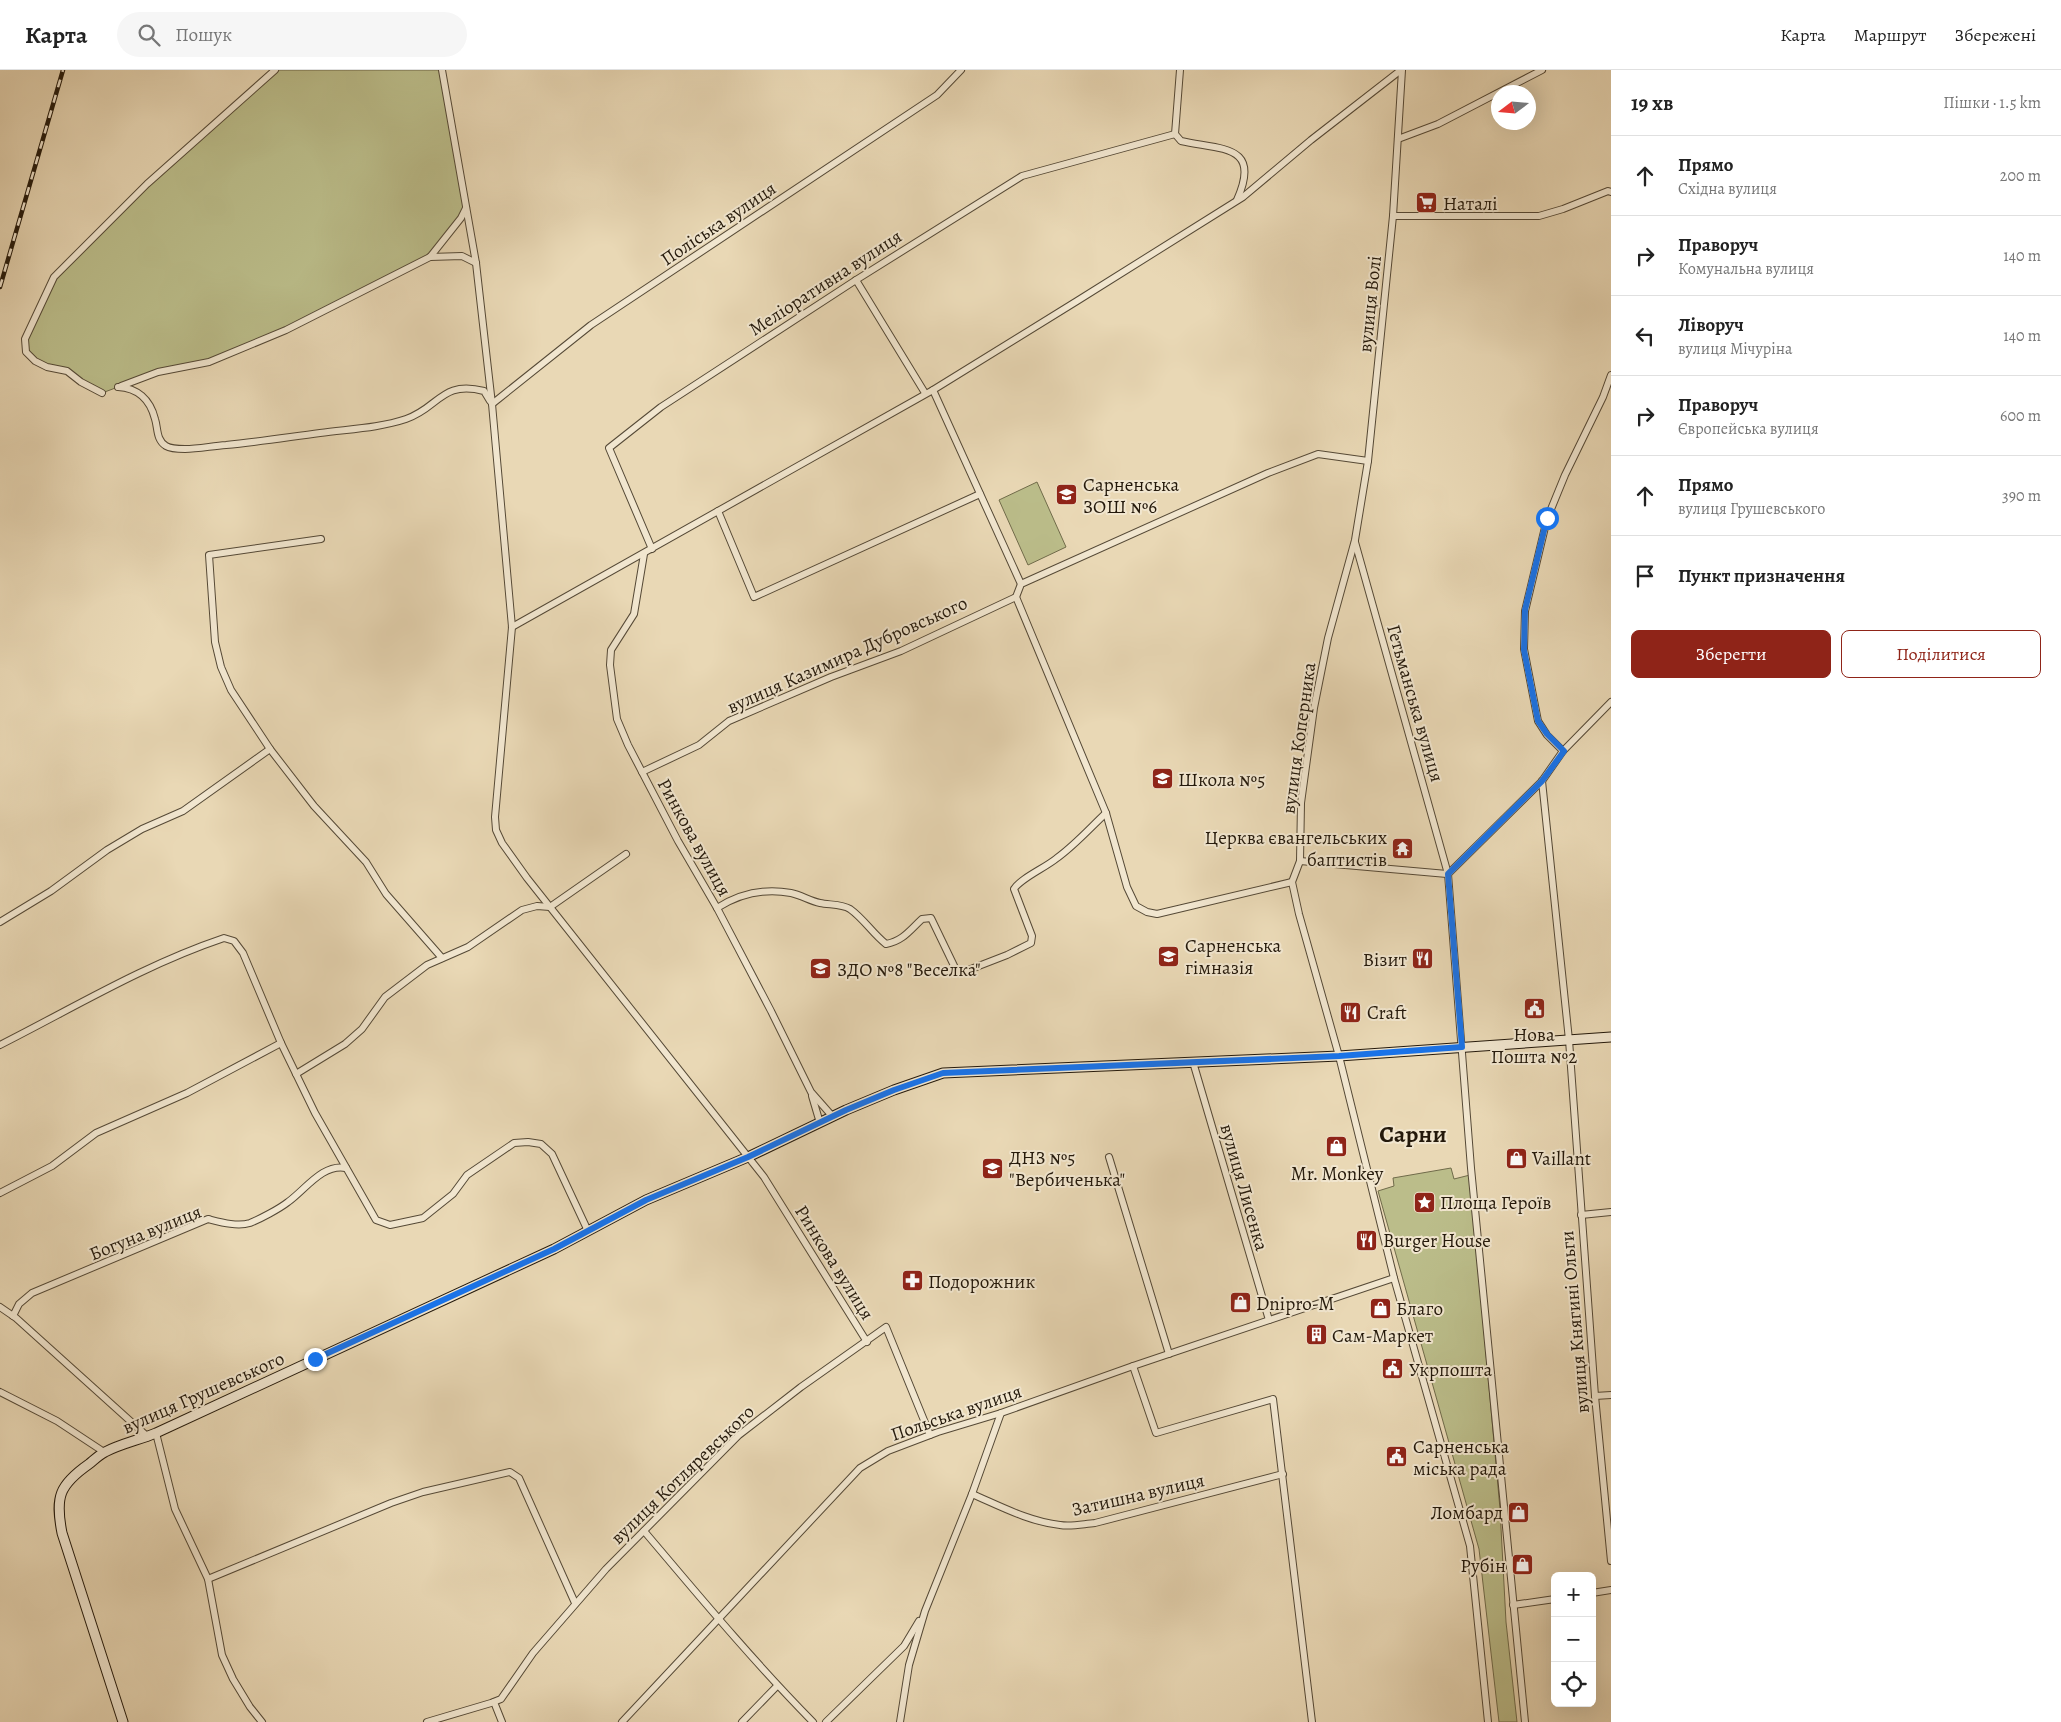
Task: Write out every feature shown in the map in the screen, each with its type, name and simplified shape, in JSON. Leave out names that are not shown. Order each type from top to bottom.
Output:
[{"type":"main road","name":"вулиця Грушевського","points":[[123,1722],[70,1563],[59,1519],[58,1507],[65,1485],[75,1473],[104,1452],[152,1435],[554,1249],[646,1200],[748,1157],[894,1090],[943,1073],[1339,1056],[1611,1037]]},
{"type":"street","points":[[102,393],[81,382],[67,371],[46,367],[35,361],[26,352],[25,339],[54,277],[147,184],[276,70]]},
{"type":"street","name":"Ринкова вулиця","points":[[442,70],[476,263],[492,404],[512,627],[496,800],[496,830],[502,843],[550,906],[764,1177],[867,1342],[886,1327],[930,1435]]},
{"type":"street","name":"Поліська вулиця","points":[[492,404],[591,325],[937,95],[961,70]]},
{"type":"street","points":[[1180,70],[1175,134],[1181,141],[1235,152],[1241,161],[1245,177],[1236,201]]},
{"type":"street","points":[[512,627],[933,390],[1236,201],[1402,70]]},
{"type":"street","name":"вулиця Волі","points":[[1355,540],[1368,461],[1393,216],[1402,70]]},
{"type":"street","points":[[1398,140],[1438,124],[1542,70]]},
{"type":"street","name":"Меліоративна вулиця","points":[[652,549],[609,448],[661,407],[856,280],[1022,176],[1175,134]]},
{"type":"street","points":[[1393,216],[1539,216],[1563,209],[1591,196],[1608,191],[1611,192]]},
{"type":"street","points":[[466,206],[461,218],[430,257],[286,330],[209,362],[158,372],[118,387],[136,390],[155,418],[161,441],[173,449],[261,441],[387,424],[408,419],[419,413],[440,396],[457,388],[471,387],[484,391],[492,404]]},
{"type":"street","points":[[430,257],[462,256],[476,263]]},
{"type":"street","points":[[856,280],[925,393]]},
{"type":"street","points":[[1564,751],[1547,734],[1538,721],[1524,650],[1525,610],[1547,518],[1611,374]]},
{"type":"street","points":[[933,390],[1021,584]]},
{"type":"street","points":[[1368,461],[1318,454],[1268,473],[1021,584],[1016,597],[1106,813],[1127,887],[1136,906],[1146,912],[1158,914],[1292,882],[1299,914],[1339,1056],[1394,1278],[1470,1546],[1488,1722]]},
{"type":"street","points":[[718,511],[754,597],[980,494]]},
{"type":"street","points":[[320,540],[209,555],[214,627],[221,667],[231,690],[270,749],[314,806],[366,862],[386,894],[442,958]]},
{"type":"street","name":"вулиця Коперника","points":[[1292,882],[1300,861],[1301,803],[1314,708],[1328,638],[1355,540]]},
{"type":"street","name":"Гетьманська вулиця","points":[[1355,540],[1447,874],[1512,1605],[1525,1722]]},
{"type":"street","name":"Ринкова вулиця","points":[[644,554],[634,614],[611,650],[610,665],[617,719],[678,841],[772,1011],[811,1092],[833,1117]]},
{"type":"street","name":"вулиця Казимира Дубровського","points":[[642,772],[700,745],[729,721],[831,677],[901,652],[1016,597]]},
{"type":"street","points":[[1300,861],[1447,874],[1542,781],[1564,751],[1611,702]]},
{"type":"street","points":[[0,922],[51,891],[107,850],[142,829],[183,811],[270,749]]},
{"type":"street","name":"вулиця Княгині Ольги","points":[[1542,781],[1569,1040],[1595,1396],[1611,1561]]},
{"type":"street","points":[[716,908],[729,900],[749,893],[771,891],[792,894],[819,903],[848,907],[864,920],[878,938],[886,944],[896,942],[905,936],[922,919],[931,918],[958,974],[1006,955],[1030,943],[1032,936],[1014,889],[1018,882],[1039,871],[1059,857],[1106,813]]},
{"type":"street","points":[[296,1074],[345,1044],[362,1029],[385,997],[427,965],[468,947],[522,910],[537,906],[550,906],[626,854]]},
{"type":"street","points":[[0,1045],[90,996],[154,966],[224,938],[234,941],[243,953],[296,1074],[376,1220],[390,1225],[403,1224],[423,1218],[453,1194],[467,1176],[514,1143],[528,1142],[540,1144],[552,1154],[588,1231]]},
{"type":"street","points":[[0,1193],[52,1166],[96,1133],[187,1093],[281,1043]]},
{"type":"street","name":"вулиця Лисенка","points":[[1193,1062],[1269,1320]]},
{"type":"street","points":[[811,1092],[820,1123]]},
{"type":"street","points":[[1109,1157],[1169,1354]]},
{"type":"street","name":"Богуна вулиця","points":[[13,1316],[19,1304],[32,1293],[208,1219],[234,1224],[250,1223],[288,1202],[331,1169],[346,1168]]},
{"type":"street","points":[[1581,1215],[1611,1212]]},
{"type":"street","name":"Польська вулиця","points":[[622,1722],[860,1468],[888,1451],[930,1435],[1001,1413],[1133,1366],[1394,1278]]},
{"type":"street","points":[[0,1307],[152,1435],[175,1509],[208,1579],[222,1655],[233,1679],[262,1722]]},
{"type":"street","name":"вулиця Котляревського","points":[[494,1702],[501,1698],[533,1652],[575,1604],[644,1530],[739,1435],[801,1387],[867,1342]]},
{"type":"street","points":[[1133,1366],[1156,1433],[1273,1399],[1312,1722]]},
{"type":"street","points":[[0,1392],[57,1421],[104,1452]]},
{"type":"street","points":[[1595,1396],[1611,1395]]},
{"type":"street","points":[[900,1722],[909,1665],[925,1611],[972,1494],[1001,1413]]},
{"type":"street","points":[[208,1579],[391,1503],[423,1492],[510,1472],[519,1478],[575,1604]]},
{"type":"street","name":"Затишна вулиця","points":[[972,1494],[1046,1523],[1061,1526],[1095,1523],[1283,1474]]},
{"type":"street","points":[[644,1530],[777,1686],[813,1722]]},
{"type":"street","points":[[1596,1592],[1611,1590]]},
{"type":"street","points":[[1512,1605],[1551,1600]]},
{"type":"street","points":[[826,1722],[904,1646],[925,1611]]},
{"type":"street","points":[[742,1722],[777,1686]]},
{"type":"street","points":[[427,1722],[494,1702],[502,1722]]},
{"type":"green space","points":[[275,70],[442,70],[466,207],[430,257],[339,303],[209,362],[158,372],[102,393],[75,375],[47,367],[26,352],[25,339],[54,277],[112,219]]},
{"type":"green space","points":[[1037,482],[1066,547],[1028,565],[999,500]]},
{"type":"green space","points":[[1451,1168],[1454,1179],[1470,1175],[1500,1509],[1506,1622],[1517,1722],[1499,1722],[1479,1549],[1378,1191],[1394,1186],[1393,1178]]},
{"type":"railway","points":[[0,287],[63,70]]},
{"type":"place","name":"Наталі","points":[[1427,203]]},
{"type":"place","name":"Сарненська ЗОШ №6","points":[[1067,495]]},
{"type":"place","name":"Школа №5","points":[[1162,779]]},
{"type":"place","name":"Церква євангельських баптистів","points":[[1403,848]]},
{"type":"place","name":"Сарненська гімназія","points":[[1169,956]]},
{"type":"place","name":"Візит","points":[[1423,959]]},
{"type":"place","name":"ЗДО №8 \"Веселка\"","points":[[821,969]]},
{"type":"place","name":"Нова Пошта №2","points":[[1534,1008]]},
{"type":"place","name":"Craft","points":[[1351,1012]]},
{"type":"place","name":"Mr. Monkey","points":[[1337,1147]]},
{"type":"place","name":"Vaillant","points":[[1516,1158]]},
{"type":"place","name":"ДНЗ №5 \"Вербиченька\"","points":[[993,1168]]},
{"type":"place","name":"Площа Героїв","points":[[1424,1202]]},
{"type":"place","name":"Burger House","points":[[1367,1240]]},
{"type":"place","name":"Подорожник","points":[[912,1281]]},
{"type":"place","name":"Dnipro-M","points":[[1240,1303]]},
{"type":"place","name":"Благо","points":[[1380,1308]]},
{"type":"place","name":"Сам-Маркет","points":[[1316,1335]]},
{"type":"place","name":"Укрпошта","points":[[1393,1369]]},
{"type":"place","name":"Сарненська міська рада","points":[[1397,1457]]},
{"type":"place","name":"Ломбард","points":[[1519,1512]]},
{"type":"place","name":"Рубін","points":[[1522,1565]]},
{"type":"district","name":"Сарни","points":[[1413,1134]]},
{"type":"route","points":[[315,1359],[554,1249],[646,1200],[748,1157],[846,1110],[894,1090],[943,1073],[1339,1056],[1462,1047],[1448,874],[1542,781],[1564,751],[1547,734],[1538,721],[1524,650],[1525,610],[1547,518]]}]
